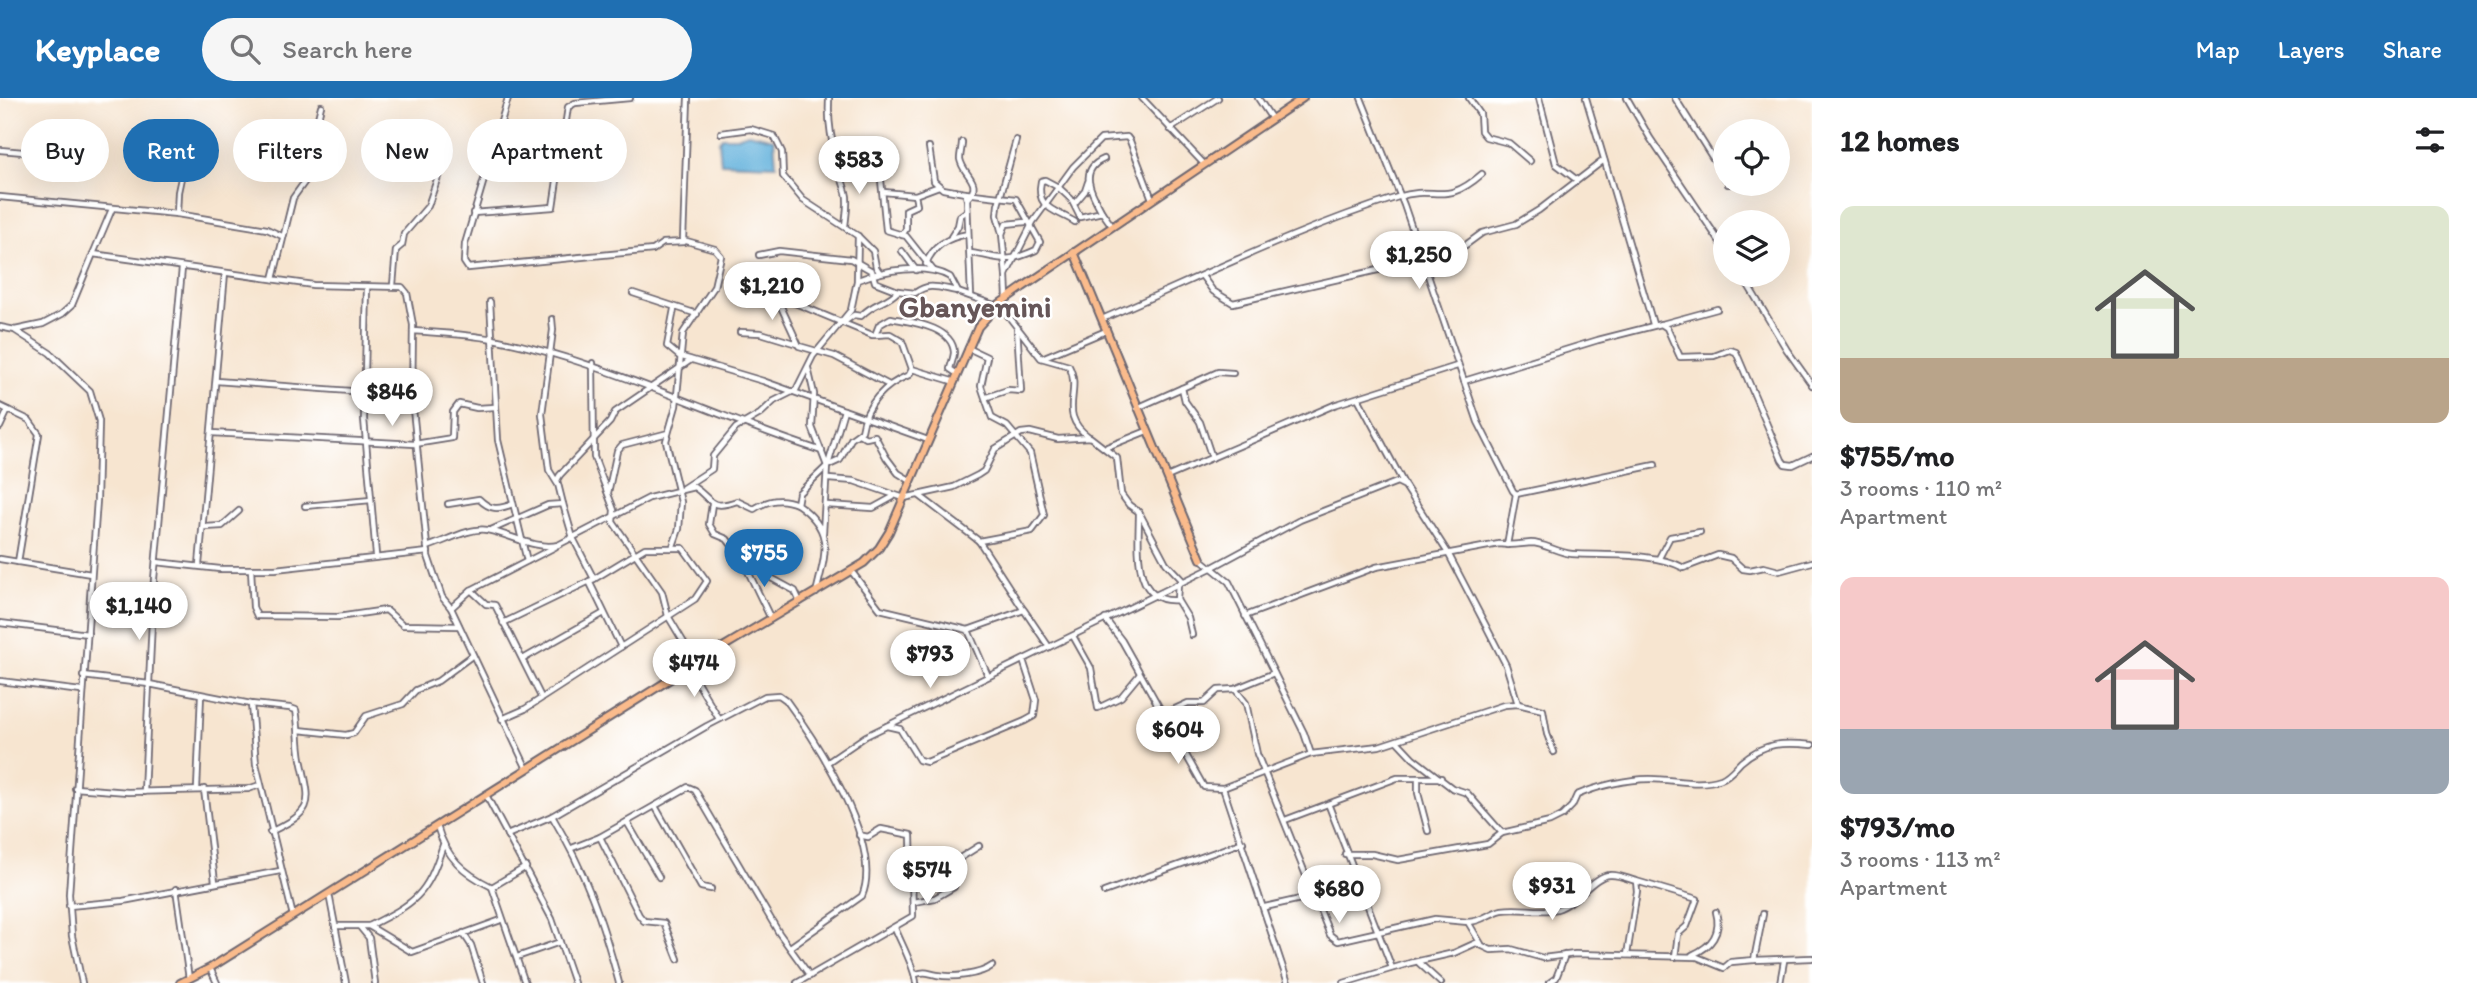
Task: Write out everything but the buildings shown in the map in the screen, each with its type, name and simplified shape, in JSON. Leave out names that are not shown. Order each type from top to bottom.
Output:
[{"type":"main road","points":[[180,983],[210,968],[696,663],[852,572],[879,548],[904,498],[967,348],[978,327],[998,305],[1303,98]]},
{"type":"main road","points":[[1074,252],[1136,408],[1201,559]]},
{"type":"street","points":[[508,98],[465,244],[464,262],[468,268],[653,250],[663,243],[685,242],[715,249],[721,256],[714,287],[683,332],[679,356],[678,397],[666,441],[681,502],[679,529],[673,546]]},
{"type":"street","points":[[473,214],[553,207],[568,107],[575,103],[630,98]]},
{"type":"street","points":[[685,242],[688,98]]},
{"type":"street","points":[[828,98],[828,121],[838,172],[846,192],[845,226]]},
{"type":"street","points":[[1142,98],[1204,164]]},
{"type":"street","points":[[1170,129],[1218,98]]},
{"type":"street","points":[[1258,98],[1272,119]]},
{"type":"street","points":[[1361,98],[1401,196],[1457,366],[1486,442],[1516,494],[1507,545]]},
{"type":"street","points":[[1469,98],[1480,114],[1481,131],[1486,138],[1509,144],[1530,161]]},
{"type":"street","points":[[1539,98],[1556,164],[1577,180]]},
{"type":"street","points":[[1586,98],[1653,324]]},
{"type":"street","points":[[1627,98],[1650,138],[1713,232]]},
{"type":"street","points":[[1675,98],[1713,158]]},
{"type":"street","points":[[274,279],[282,236],[295,194],[316,163],[321,144],[317,122],[321,106]]},
{"type":"street","points":[[721,133],[751,129],[774,136],[782,152],[783,176],[797,193],[845,226],[873,251],[877,273],[875,282],[898,291],[915,293],[924,286],[930,286],[998,305],[1041,358],[1069,366],[1074,378],[1070,405],[1074,424],[1106,447],[1119,463],[1121,494],[1139,512],[1166,563],[1181,582]]},
{"type":"street","points":[[1006,275],[1045,205],[1101,139],[1127,138],[1152,199]]},
{"type":"street","points":[[1007,298],[1002,234],[997,215],[999,197],[1016,140]]},
{"type":"street","points":[[962,142],[960,159],[973,178],[972,194],[967,200]]},
{"type":"street","points":[[929,148],[932,172],[939,186]]},
{"type":"street","points":[[0,150],[21,152]]},
{"type":"street","points":[[863,155],[881,180],[886,230],[902,235],[921,251],[926,264],[934,271]]},
{"type":"street","points":[[1074,204],[1085,191],[1092,168],[1104,159]]},
{"type":"street","points":[[1202,276],[1213,291],[1233,303],[1452,255],[1482,233],[1516,224],[1539,210],[1604,160]]},
{"type":"street","points":[[1101,319],[1345,216],[1401,196],[1450,195],[1482,174]]},
{"type":"street","points":[[1075,222],[1053,213],[1045,205],[1039,192],[1041,181],[1045,180],[1058,187],[1084,218],[1102,212]]},
{"type":"street","points":[[177,214],[180,182]]},
{"type":"street","points":[[393,285],[396,250],[401,245],[404,234],[425,212],[436,182]]},
{"type":"street","points":[[1088,182],[1090,195],[1112,226]]},
{"type":"street","points":[[884,192],[915,195],[939,186],[965,193],[1016,199],[1026,222]]},
{"type":"street","points":[[965,193],[971,296]]},
{"type":"street","points":[[902,235],[906,229],[906,210],[917,205],[915,195]]},
{"type":"street","points":[[0,197],[177,214],[267,229],[282,236]]},
{"type":"street","points":[[15,330],[43,324],[72,305],[112,209]]},
{"type":"street","points":[[926,264],[930,254],[951,237],[958,226],[960,216],[967,211]]},
{"type":"street","points":[[1002,234],[1006,224],[1033,224]]},
{"type":"street","points":[[970,253],[1004,260],[1016,259],[1036,250],[1040,242],[1033,224]]},
{"type":"street","points":[[951,237],[968,234]]},
{"type":"street","points":[[680,490],[712,469],[713,456],[720,444],[774,401],[792,393],[800,384],[818,351],[854,304],[858,236]]},
{"type":"street","points":[[759,255],[779,251],[858,261],[877,273]]},
{"type":"street","points":[[902,251],[917,270]]},
{"type":"street","points":[[93,254],[274,279],[367,288],[393,285],[402,287],[407,293],[413,331],[410,372],[415,444],[428,549],[442,597],[451,608],[528,770]]},
{"type":"street","points":[[145,792],[156,562],[182,268]]},
{"type":"street","points":[[857,281],[877,273],[934,271],[950,277],[958,292]]},
{"type":"street","points":[[199,565],[205,527],[225,273]]},
{"type":"street","points":[[754,286],[777,298],[875,335],[890,334],[902,341],[912,369],[909,375],[889,384],[872,404],[864,418],[862,431],[851,439],[839,460],[827,466],[799,493],[797,504]]},
{"type":"street","points":[[1750,287],[1812,385]]},
{"type":"street","points":[[367,288],[364,392],[376,555]]},
{"type":"street","points":[[841,322],[854,315],[861,316],[870,305],[891,298],[898,291]]},
{"type":"street","points":[[633,293],[697,314]]},
{"type":"street","points":[[777,298],[798,345]]},
{"type":"street","points":[[490,302],[498,440],[527,561]]},
{"type":"street","points":[[674,309],[667,346],[679,356],[814,399],[928,440]]},
{"type":"street","points":[[1464,381],[1653,324],[1717,309]]},
{"type":"street","points":[[875,335],[879,326],[891,318],[934,329],[952,345],[954,353],[950,369],[956,373]]},
{"type":"street","points":[[552,319],[542,414],[549,470],[558,484],[573,538],[621,647]]},
{"type":"street","points":[[1661,324],[1667,328],[1680,357],[1686,359],[1714,356],[1730,350],[1736,352],[1782,460],[1785,464],[1793,465],[1812,456]]},
{"type":"street","points":[[0,327],[15,330],[50,353],[76,376],[90,391],[99,421],[88,634],[81,691],[69,906],[82,983]]},
{"type":"street","points":[[987,397],[1008,390],[1021,391],[1017,327]]},
{"type":"street","points":[[413,331],[492,338],[594,366],[822,452]]},
{"type":"street","points":[[1041,358],[1106,331]]},
{"type":"street","points":[[740,332],[761,333],[834,356],[889,384]]},
{"type":"street","points":[[967,348],[987,357],[981,386],[987,397],[986,408],[992,418],[1007,426],[1032,458],[1044,517],[1032,531],[979,541]]},
{"type":"street","points":[[558,484],[560,475],[623,405],[691,360]]},
{"type":"street","points":[[594,366],[594,457],[608,494],[613,522],[638,554],[662,592],[668,616],[696,663]]},
{"type":"street","points":[[1165,478],[1358,398],[1457,366]]},
{"type":"street","points":[[808,368],[814,399],[812,427],[827,466],[828,478],[823,534],[826,560],[816,593]]},
{"type":"street","points":[[912,369],[952,381]]},
{"type":"street","points":[[1136,408],[1218,372],[1233,373]]},
{"type":"street","points":[[216,382],[364,392]]},
{"type":"street","points":[[1182,387],[1192,414],[1200,422],[1212,458]]},
{"type":"street","points":[[1358,398],[1405,486],[1448,554],[1506,665],[1518,704]]},
{"type":"street","points":[[211,433],[415,444],[452,438],[453,412],[459,404],[477,408],[495,407]]},
{"type":"street","points":[[0,406],[29,420],[39,433],[18,562]]},
{"type":"street","points":[[0,427],[8,410]]},
{"type":"street","points":[[827,466],[844,410]]},
{"type":"street","points":[[1106,447],[1147,431]]},
{"type":"street","points":[[828,478],[854,481],[904,498],[954,487],[978,475],[984,471],[995,449],[1030,432],[1058,439],[1090,437]]},
{"type":"street","points":[[608,494],[617,451],[622,445],[668,433]]},
{"type":"street","points":[[858,434],[866,438],[875,436],[898,473],[911,481]]},
{"type":"street","points":[[1516,494],[1655,465]]},
{"type":"street","points":[[828,762],[886,726],[1155,596],[1317,512],[1392,483],[1405,486]]},
{"type":"street","points":[[451,608],[471,590],[649,498],[694,486],[712,504]]},
{"type":"street","points":[[919,495],[979,541],[1049,647]]},
{"type":"street","points":[[827,505],[873,508],[894,496]]},
{"type":"street","points":[[448,504],[479,499],[487,507],[499,510],[513,505]]},
{"type":"street","points":[[305,506],[371,500]]},
{"type":"street","points":[[712,504],[737,501],[754,509],[772,500],[788,500],[813,518],[823,534]]},
{"type":"street","points":[[156,562],[251,569],[309,566],[428,549],[487,530],[502,528],[517,518],[548,505],[563,504]]},
{"type":"street","points":[[712,504],[709,524],[715,534],[727,539],[743,559],[771,619]]},
{"type":"street","points":[[205,527],[222,526],[239,511]]},
{"type":"street","points":[[1139,512],[1143,581],[1155,596],[1177,600]]},
{"type":"street","points":[[487,530],[548,547],[558,545]]},
{"type":"street","points":[[1659,558],[1670,537],[1700,533]]},
{"type":"street","points":[[1245,616],[1376,567],[1499,544],[1533,543],[1573,554],[1592,552],[1630,558],[1659,558],[1690,568],[1708,557],[1718,555],[1731,558],[1744,569],[1764,567],[1779,571],[1812,562]]},
{"type":"street","points":[[502,719],[695,599],[707,581],[684,548],[645,548],[591,580],[503,622]]},
{"type":"street","points":[[0,559],[90,574]]},
{"type":"street","points":[[743,559],[754,562],[762,573],[795,591],[800,602]]},
{"type":"street","points":[[1201,559],[1222,573],[1229,582],[1311,754]]},
{"type":"street","points":[[251,569],[253,607],[257,616],[338,617],[387,610],[403,625],[459,626]]},
{"type":"street","points":[[852,572],[880,609],[968,630],[1024,610]]},
{"type":"street","points":[[1181,582],[1177,600],[1188,618],[1192,635]]},
{"type":"street","points":[[471,590],[486,604],[495,605],[541,697]]},
{"type":"street","points":[[523,659],[604,613]]},
{"type":"street","points":[[1105,619],[1122,640],[1204,786],[1223,788],[1311,754],[1397,741],[1504,705],[1518,704],[1543,710],[1547,734],[1555,752]]},
{"type":"street","points":[[0,623],[88,634]]},
{"type":"street","points":[[968,630],[988,676]]},
{"type":"street","points":[[1073,636],[1091,668],[1098,708],[1121,696],[1140,674]]},
{"type":"street","points":[[299,730],[346,735],[354,733],[366,716],[403,704],[416,690],[438,681],[473,655]]},
{"type":"street","points":[[886,726],[900,729],[919,760],[927,762],[1025,721],[1034,716],[1037,707],[1023,660]]},
{"type":"street","points":[[689,668],[719,719]]},
{"type":"street","points":[[1164,715],[1188,703],[1204,703],[1218,691],[1236,689],[1274,673]]},
{"type":"street","points":[[83,676],[149,684],[296,710],[301,759],[310,794],[304,811],[271,832]]},
{"type":"street","points":[[0,681],[81,691]]},
{"type":"street","points":[[1236,689],[1245,703],[1257,754],[1333,939],[1338,941],[1435,919],[1481,922],[1500,910],[1557,909],[1584,894],[1590,885],[1604,876],[1612,874],[1697,899],[1687,926],[1678,934],[1674,958]]},
{"type":"street","points":[[197,789],[201,695]]},
{"type":"street","points":[[507,835],[552,816],[719,719],[765,696],[779,695],[786,700],[828,762],[859,835],[865,866],[862,895],[790,947]]},
{"type":"street","points":[[251,704],[260,785],[293,916]]},
{"type":"street","points":[[1397,741],[1452,788],[1467,793],[1502,833]]},
{"type":"street","points":[[1345,853],[1372,854],[1398,860],[1488,844],[1502,833],[1550,822],[1572,806],[1577,795],[1596,787],[1648,779],[1698,783],[1716,780],[1727,776],[1754,752],[1771,744],[1792,742],[1812,745]]},
{"type":"street","points":[[1286,820],[1329,806],[1397,778],[1418,781],[1441,778]]},
{"type":"street","points":[[1418,781],[1418,793],[1428,831]]},
{"type":"street","points":[[75,788],[145,792],[248,789],[260,785]]},
{"type":"street","points":[[572,848],[627,822],[688,787],[695,790],[779,933],[810,976]]},
{"type":"street","points":[[1223,788],[1265,907],[1288,983]]},
{"type":"street","points":[[204,789],[215,882]]},
{"type":"street","points":[[486,795],[526,867],[560,942],[574,983]]},
{"type":"street","points":[[655,806],[701,887],[710,890]]},
{"type":"street","points":[[1329,806],[1345,853],[1392,968]]},
{"type":"street","points":[[552,816],[572,848],[606,933],[619,983]]},
{"type":"street","points":[[627,822],[659,877]]},
{"type":"street","points":[[437,826],[443,845],[458,866],[492,887],[501,920],[525,983]]},
{"type":"street","points":[[797,983],[913,916],[911,835],[881,829],[868,837],[859,835]]},
{"type":"street","points":[[600,836],[639,915],[644,921],[664,923],[678,960]]},
{"type":"street","points":[[1104,892],[1243,842]]},
{"type":"street","points":[[359,926],[369,926],[410,905],[423,892],[443,845]]},
{"type":"street","points":[[914,902],[935,898],[954,887],[960,858],[979,846]]},
{"type":"street","points":[[492,887],[526,867]]},
{"type":"street","points":[[69,906],[123,901],[280,871]]},
{"type":"street","points":[[1627,956],[1637,891],[1636,881]]},
{"type":"street","points":[[176,889],[189,979]]},
{"type":"street","points":[[329,894],[346,983]]},
{"type":"street","points":[[1265,907],[1314,896]]},
{"type":"street","points":[[1688,957],[1701,952],[1716,938],[1719,924],[1716,912]]},
{"type":"street","points":[[1754,960],[1763,914]]},
{"type":"street","points":[[369,926],[412,952],[501,920]]},
{"type":"street","points":[[1468,922],[1481,944],[1492,950],[1511,948],[1544,958],[1565,955],[1688,957],[1706,958],[1724,968],[1731,962],[1812,958]]},
{"type":"street","points":[[335,926],[353,923],[369,938],[375,983]]},
{"type":"street","points":[[895,928],[909,966],[916,974],[916,983]]},
{"type":"street","points":[[463,933],[471,945],[483,983]]},
{"type":"street","points":[[517,957],[560,942]]},
{"type":"street","points":[[1344,983],[1481,944]]},
{"type":"street","points":[[1549,983],[1557,980],[1565,955]]},
{"type":"street","points":[[1780,983],[1784,961]]},
{"type":"street","points":[[1415,962],[1423,964],[1441,983]]},
{"type":"street","points":[[916,974],[926,971],[938,976],[964,974],[985,971],[992,966]]},
{"type":"street","points":[[210,968],[217,983]]},
{"type":"water","points":[[748,133],[774,139],[776,165],[721,163],[719,141],[722,137],[737,137]]},
{"type":"district","name":"Gbanyemini","points":[[975,307]]}]
